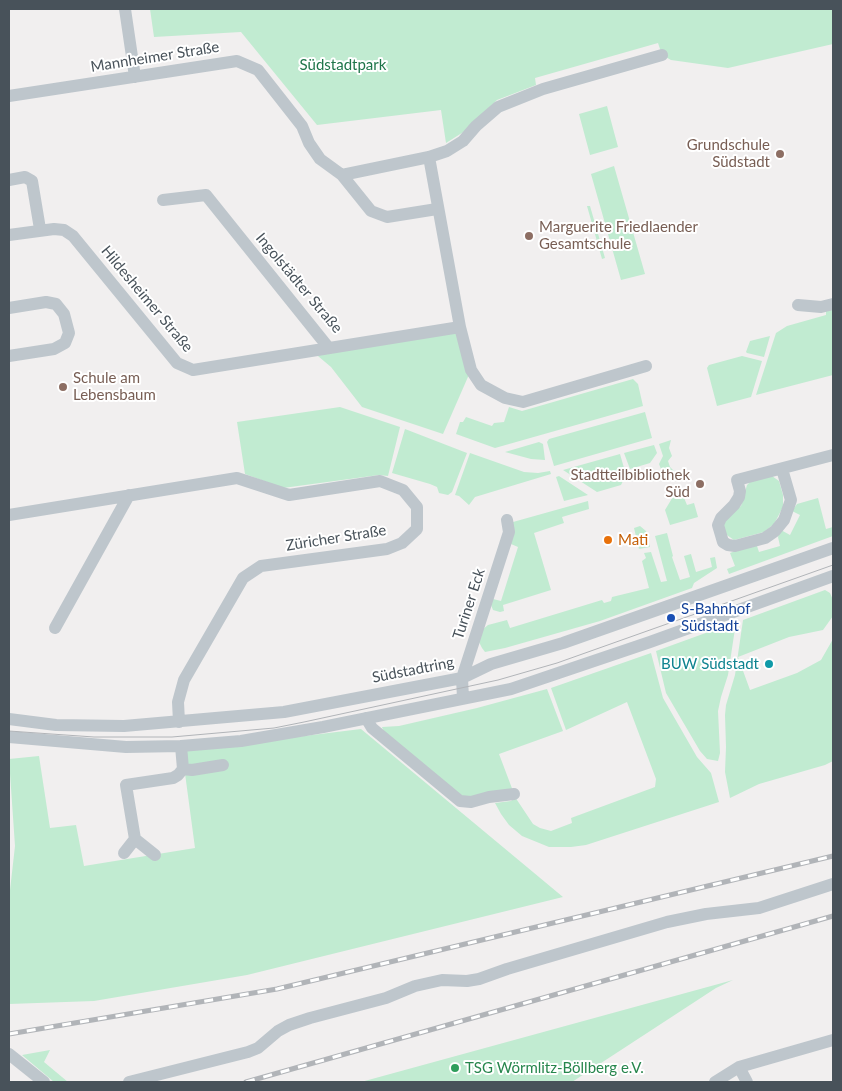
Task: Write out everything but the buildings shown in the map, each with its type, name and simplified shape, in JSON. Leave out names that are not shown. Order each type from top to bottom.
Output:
[{"type":"street","points":[[125,9],[135,77]]},
{"type":"street","points":[[342,175],[429,157],[447,151],[462,141],[498,107],[543,89],[662,55]]},
{"type":"street","name":"Mannheimer Straße","points":[[9,96],[237,61],[258,70],[302,126],[309,143],[320,159],[342,175],[371,211],[387,217],[438,209]]},
{"type":"street","points":[[429,157],[460,327],[470,370],[481,385],[505,398],[522,402],[646,366]]},
{"type":"street","points":[[9,180],[25,177],[32,181],[40,229]]},
{"type":"street","name":"Ingolstädter Straße","points":[[163,200],[206,195],[328,347],[460,327]]},
{"type":"street","name":"Hildesheimer Straße","points":[[9,234],[54,228],[64,230],[73,236],[177,364],[193,370],[328,347]]},
{"type":"street","points":[[9,308],[46,302],[56,304],[64,314],[69,333],[65,344],[54,349],[9,356]]},
{"type":"street","points":[[798,306],[821,307],[833,304]]},
{"type":"street","points":[[782,469],[791,500],[784,520],[775,531],[765,538],[735,546],[724,542],[718,525],[721,518],[739,498],[740,491],[737,480],[833,455]]},
{"type":"street","name":"Züricher Straße","points":[[9,515],[237,478],[289,495],[380,481],[403,490],[417,507],[417,529],[402,542],[387,549],[260,566],[243,578],[184,680],[178,702],[179,722]]},
{"type":"street","points":[[55,628],[129,495]]},
{"type":"street","name":"Turiner Eck","points":[[463,698],[462,678],[509,532],[507,520]]},
{"type":"street","name":"Südstadtring","points":[[9,719],[56,725],[124,726],[179,722],[284,712],[462,678],[491,664],[563,643],[833,548]]},
{"type":"street","points":[[9,737],[126,747],[181,746],[276,736],[511,689],[650,642],[833,576]]},
{"type":"street","points":[[366,718],[372,728],[460,801],[471,802],[489,797],[514,794]]},
{"type":"street","points":[[155,854],[135,839],[126,785],[173,778],[178,775],[183,768],[181,746]]},
{"type":"street","points":[[183,768],[192,770],[223,765]]},
{"type":"street","points":[[124,853],[135,839]]},
{"type":"street","points":[[129,1082],[248,1052],[258,1048],[278,1031],[289,1025],[386,998],[415,986],[436,981],[479,979],[667,922],[706,914],[759,908],[833,884]]},
{"type":"street","points":[[716,1082],[738,1067],[833,1040]]},
{"type":"street","points":[[9,1054],[44,1082]]},
{"type":"street","points":[[738,1067],[746,1082]]},
{"type":"green space","name":"Südstadtpark","points":[[150,9],[833,9],[833,44],[728,68],[671,60],[662,55],[658,43],[535,78],[536,85],[497,100],[465,131],[446,143],[441,110],[317,125],[241,32],[154,37]]},
{"type":"green space","points":[[607,106],[618,147],[590,155],[579,114]]},
{"type":"green space","points":[[614,166],[645,274],[621,280],[591,174]]},
{"type":"green space","points":[[587,206],[590,206],[605,258],[602,259]]},
{"type":"green space","points":[[833,309],[833,375],[756,395],[776,333],[787,326],[826,315],[826,311]]},
{"type":"green space","points":[[460,327],[471,370],[443,434],[362,407],[331,367],[312,351]]},
{"type":"green space","points":[[770,336],[764,357],[746,352],[750,341]]},
{"type":"green space","points":[[742,356],[762,361],[751,397],[717,406],[707,368],[709,365]]},
{"type":"green space","points":[[633,379],[638,384],[643,406],[495,448],[456,434],[460,422],[463,422],[466,417],[492,426],[494,423],[504,422],[509,407],[522,411]]},
{"type":"green space","points":[[340,407],[400,427],[388,476],[379,475],[283,488],[245,474],[237,422]]},
{"type":"green space","points":[[645,412],[652,438],[554,466],[547,442],[549,439]]},
{"type":"green space","points":[[405,429],[467,453],[452,492],[448,495],[439,493],[437,487],[430,484],[392,473]]},
{"type":"green space","points":[[671,440],[669,448],[672,456],[668,461],[674,471],[668,473],[661,469],[659,464],[663,456],[659,444]]},
{"type":"green space","points":[[539,442],[543,444],[545,460],[531,459],[505,452]]},
{"type":"green space","points":[[654,445],[657,453],[650,463],[630,469],[624,453]]},
{"type":"green space","points":[[470,453],[524,472],[538,473],[550,471],[551,474],[475,497],[469,505],[459,496],[455,495]]},
{"type":"green space","points":[[620,454],[626,475],[621,485],[597,492],[563,470]]},
{"type":"green space","points":[[559,476],[588,495],[564,501],[556,477]]},
{"type":"green space","points":[[772,476],[779,481],[783,495],[783,507],[774,524],[764,532],[734,540],[724,533],[722,522],[729,513],[741,506],[747,485],[752,480]]},
{"type":"green space","points":[[682,493],[687,505],[694,503],[698,517],[670,525],[665,510],[674,495]]},
{"type":"green space","points":[[818,498],[826,529],[833,527],[833,536],[729,574],[727,569],[735,566],[730,553],[756,543],[759,552],[780,546],[778,537],[781,530],[790,535],[800,515],[792,511],[797,504]]},
{"type":"green space","points":[[588,501],[589,509],[562,517],[564,523],[534,533],[551,590],[503,605],[504,611],[493,610],[491,605],[493,599],[501,601],[518,547],[511,544],[513,522]]},
{"type":"green space","points":[[640,526],[646,531],[650,547],[639,549],[634,528]]},
{"type":"green space","points":[[667,533],[672,557],[680,580],[690,577],[684,556],[691,554],[696,572],[712,567],[710,558],[715,557],[717,568],[694,583],[692,588],[600,621],[505,648],[485,652],[482,648],[479,642],[482,630],[488,625],[507,620],[510,628],[602,600],[604,603],[611,601],[612,597],[649,588],[642,561],[646,558],[644,553],[651,552],[661,582],[667,581],[655,536]]},
{"type":"green space","points":[[825,590],[830,593],[833,600],[833,616],[823,630],[789,637],[738,657],[750,690],[797,673],[821,660],[833,639],[833,761],[759,784],[730,798],[725,772],[725,715],[735,675],[743,620]]},
{"type":"green space","points":[[736,622],[728,675],[718,711],[720,753],[718,761],[707,759],[700,751],[666,693],[656,651]]},
{"type":"green space","points":[[651,653],[663,698],[697,757],[711,773],[719,802],[586,845],[549,847],[522,836],[509,825],[495,803],[511,801],[515,797],[533,824],[551,831],[572,823],[571,818],[655,787],[656,779],[627,702],[566,730],[551,688]]},
{"type":"green space","points":[[547,689],[563,731],[499,754],[513,791],[462,798],[384,732],[382,727],[399,726]]},
{"type":"green space","points":[[361,729],[563,897],[247,975],[94,1001],[9,1004],[9,899],[15,846],[9,759],[39,756],[50,828],[76,825],[84,866],[195,848],[182,751]]},
{"type":"green space","points":[[733,980],[716,988],[572,1082],[361,1082]]},
{"type":"green space","points":[[50,1050],[44,1062],[68,1082],[54,1082],[22,1055]]},
{"type":"tram line","points":[[9,731],[94,737],[172,737],[274,728],[304,722],[498,680],[557,663],[833,565]]},
{"type":"railway","points":[[9,1034],[277,989],[833,856]]},
{"type":"railway","points":[[246,1082],[833,916]]},
{"type":"place","name":"Grundschule Südstadt","points":[[780,154]]},
{"type":"place","name":"Marguerite Friedlaender Gesamtschule","points":[[529,236]]},
{"type":"place","name":"Schule am Lebensbaum","points":[[63,387]]},
{"type":"place","name":"Stadtteilbibliothek Süd","points":[[700,484]]},
{"type":"place","name":"Mati","points":[[608,540]]},
{"type":"place","name":"S-Bahnhof Südstadt","points":[[671,618]]},
{"type":"place","name":"BUW Südstadt","points":[[769,664]]},
{"type":"place","name":"TSG Wörmlitz-Böllberg e.V.","points":[[455,1068]]}]
